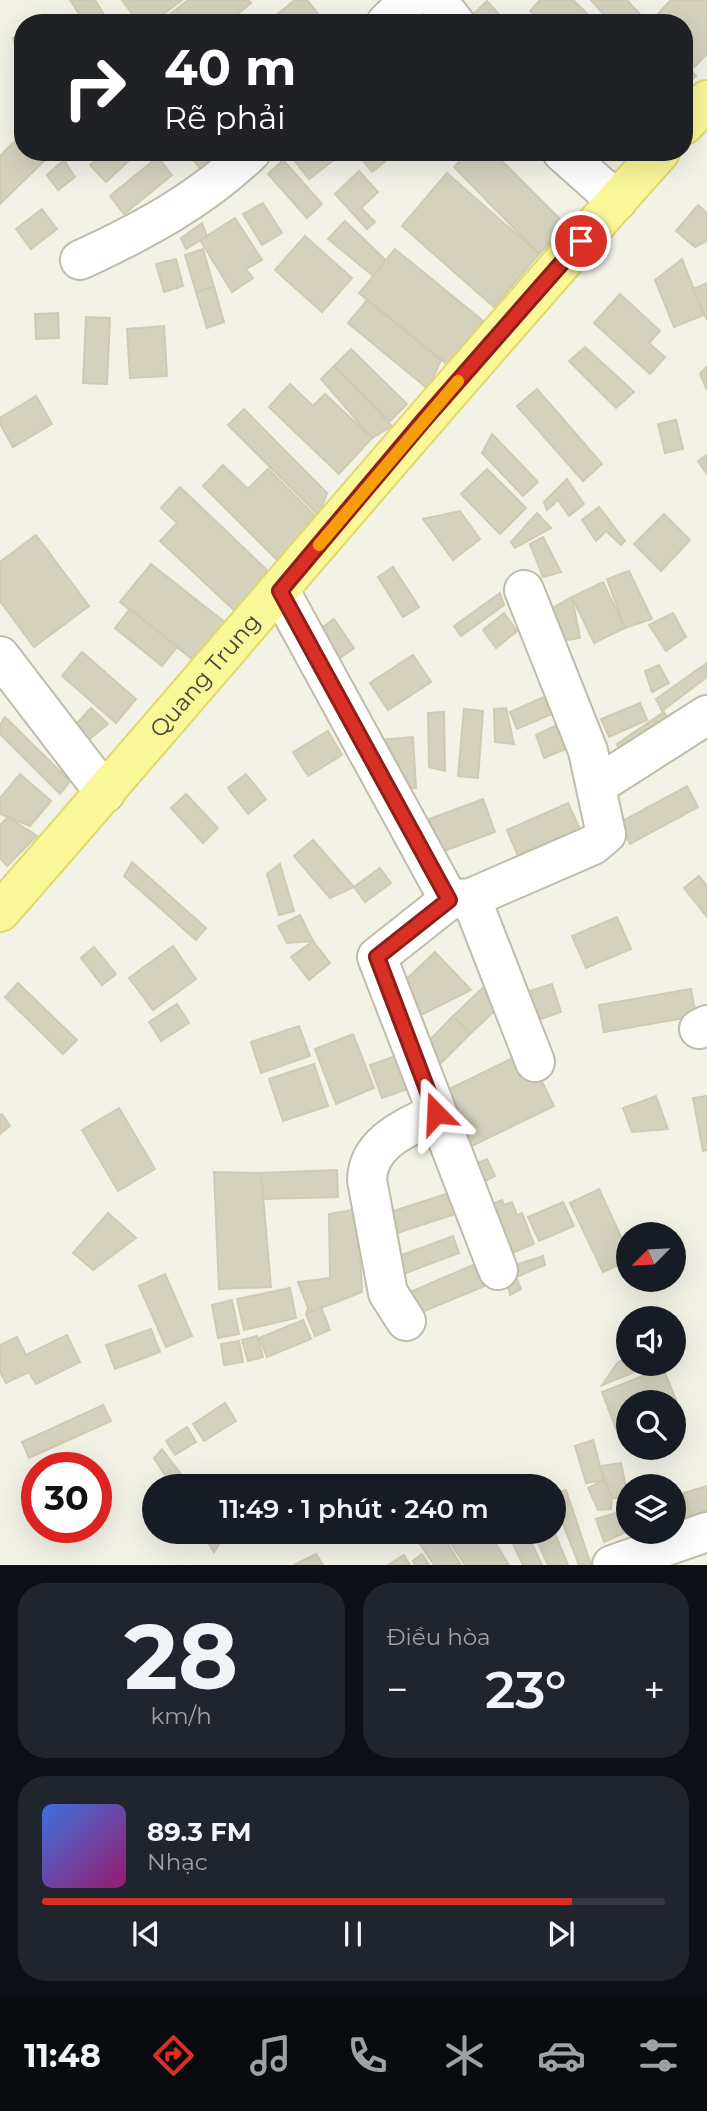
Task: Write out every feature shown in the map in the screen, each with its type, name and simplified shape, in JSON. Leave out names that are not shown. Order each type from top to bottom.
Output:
[{"type":"main road","points":[[693,115],[707,100]]},
{"type":"main road","name":"Quang Trung","points":[[0,912],[280,591],[423,421],[652,161]]},
{"type":"street","points":[[395,14],[409,0]]},
{"type":"street","points":[[437,0],[448,14]]},
{"type":"street","points":[[80,260],[140,231],[201,196],[241,161]]},
{"type":"street","points":[[572,161],[617,201]]},
{"type":"street","points":[[498,1270],[377,957],[460,899],[593,845],[606,834],[589,751],[524,590]]},
{"type":"street","points":[[280,591],[460,899],[535,1062]]},
{"type":"street","points":[[0,656],[105,793]]},
{"type":"street","points":[[596,786],[707,715]]},
{"type":"street","points":[[406,1321],[388,1293],[367,1180],[367,1166],[377,1150],[398,1132],[436,1113]]},
{"type":"street","points":[[612,1565],[707,1532]]},
{"type":"building","points":[[70,0],[95,0],[104,14],[79,14]]},
{"type":"building","points":[[122,0],[182,0],[164,14],[132,14]]},
{"type":"building","points":[[188,0],[248,0],[251,3],[238,14],[170,14]]},
{"type":"building","points":[[295,0],[307,0],[318,14],[278,14]]},
{"type":"building","points":[[540,0],[573,0],[588,14],[533,14],[530,11]]},
{"type":"building","points":[[591,0],[627,0],[640,14],[603,14]]},
{"type":"building","points":[[671,0],[707,0],[707,54],[694,67],[693,14],[658,14]]},
{"type":"building","points":[[487,1],[499,14],[473,14]]},
{"type":"building","points":[[14,142],[14,161],[44,161],[0,204],[0,156]]},
{"type":"building","points":[[65,161],[75,177],[58,190],[47,175]]},
{"type":"building","points":[[94,161],[128,161],[106,182],[90,165]]},
{"type":"building","points":[[153,161],[161,161],[172,175],[124,214],[110,196]]},
{"type":"building","points":[[194,161],[222,161],[209,179]]},
{"type":"building","points":[[284,161],[322,204],[307,218],[268,174]]},
{"type":"building","points":[[295,161],[333,161],[309,179]]},
{"type":"building","points":[[363,161],[385,161],[372,172]]},
{"type":"building","points":[[460,161],[502,161],[567,226],[539,254],[454,167]]},
{"type":"building","points":[[359,171],[378,192],[361,208],[375,222],[367,229],[335,194]]},
{"type":"building","points":[[447,173],[539,254],[494,307],[402,226]]},
{"type":"building","points":[[263,203],[282,233],[262,245],[243,214]]},
{"type":"building","points":[[698,205],[707,213],[707,241],[695,247],[676,231]]},
{"type":"building","points":[[42,209],[57,229],[31,249],[16,229]]},
{"type":"building","points":[[235,218],[262,260],[246,269],[253,278],[232,292],[200,240]]},
{"type":"building","points":[[345,221],[399,273],[388,288],[328,239]]},
{"type":"building","points":[[202,223],[207,236],[186,249],[181,238]]},
{"type":"building","points":[[305,236],[352,278],[322,312],[275,270]]},
{"type":"building","points":[[203,249],[214,287],[196,292],[185,255]]},
{"type":"building","points":[[395,249],[483,321],[448,365],[359,293]]},
{"type":"building","points":[[176,259],[183,286],[164,292],[156,264]]},
{"type":"building","points":[[682,259],[704,315],[674,327],[655,280]]},
{"type":"building","points":[[707,283],[707,320],[693,289]]},
{"type":"building","points":[[214,287],[224,322],[207,328],[196,292]]},
{"type":"building","points":[[620,294],[660,331],[649,343],[665,357],[650,374],[594,323]]},
{"type":"building","points":[[367,300],[441,360],[428,389],[348,323]]},
{"type":"building","points":[[58,313],[59,338],[36,339],[35,314]]},
{"type":"building","points":[[86,317],[110,318],[107,384],[83,383]]},
{"type":"building","points":[[164,326],[167,376],[130,378],[127,329]]},
{"type":"building","points":[[585,347],[634,392],[616,408],[569,361]]},
{"type":"building","points":[[351,349],[407,404],[390,421],[334,366]]},
{"type":"building","points":[[334,366],[392,426],[372,438],[321,379]]},
{"type":"building","points":[[707,366],[707,390],[700,374]]},
{"type":"building","points":[[290,384],[313,406],[325,394],[372,438],[339,474],[269,407]]},
{"type":"building","points":[[537,389],[602,464],[583,481],[517,406]]},
{"type":"building","points":[[36,396],[52,424],[13,447],[0,424],[0,418]]},
{"type":"building","points":[[244,409],[327,493],[319,516],[228,425]]},
{"type":"building","points":[[676,420],[683,449],[665,453],[658,424]]},
{"type":"building","points":[[492,434],[538,482],[523,496],[482,453]]},
{"type":"building","points":[[707,455],[707,474],[698,461]]},
{"type":"building","points":[[223,465],[248,489],[268,469],[319,520],[278,561],[203,486]]},
{"type":"building","points":[[487,469],[526,508],[500,534],[461,494]]},
{"type":"building","points":[[567,479],[584,504],[569,516],[558,500],[547,510],[544,502]]},
{"type":"building","points":[[180,487],[270,573],[234,610],[160,541],[177,523],[161,508]]},
{"type":"building","points":[[599,507],[625,541],[621,545],[606,531],[596,541],[582,520]]},
{"type":"building","points":[[460,511],[480,539],[453,560],[423,519]]},
{"type":"building","points":[[537,513],[551,528],[515,548],[511,542]]},
{"type":"building","points":[[664,514],[690,540],[661,571],[634,544]]},
{"type":"building","points":[[36,535],[89,606],[34,647],[0,601],[0,562]]},
{"type":"building","points":[[543,537],[561,572],[543,577],[530,544]]},
{"type":"building","points":[[151,564],[227,624],[197,663],[120,602]]},
{"type":"building","points":[[393,567],[419,607],[403,617],[378,577]]},
{"type":"building","points":[[629,571],[652,619],[625,628],[607,579]]},
{"type":"building","points":[[603,582],[625,628],[594,643],[572,597]]},
{"type":"building","points":[[500,593],[504,605],[461,636],[454,626]]},
{"type":"building","points":[[572,597],[580,638],[549,643],[543,613]]},
{"type":"building","points":[[130,609],[177,647],[162,666],[115,628]]},
{"type":"building","points":[[504,613],[517,631],[496,648],[483,630]]},
{"type":"building","points":[[673,613],[686,637],[666,651],[649,625]]},
{"type":"building","points":[[334,619],[354,648],[340,658],[320,629]]},
{"type":"building","points":[[82,652],[136,699],[116,723],[62,676]]},
{"type":"building","points":[[413,655],[431,682],[388,710],[370,683]]},
{"type":"building","points":[[707,663],[707,677],[662,711],[656,699]]},
{"type":"building","points":[[659,665],[669,683],[652,692],[645,671]]},
{"type":"building","points":[[544,697],[552,714],[517,729],[510,712]]},
{"type":"building","points":[[640,703],[647,720],[609,737],[601,719]]},
{"type":"building","points":[[91,708],[108,724],[80,747],[66,735]]},
{"type":"building","points":[[506,708],[514,744],[495,742],[494,709]]},
{"type":"building","points":[[464,709],[483,711],[478,778],[458,776]]},
{"type":"building","points":[[444,712],[445,771],[429,767],[428,713]]},
{"type":"building","points":[[664,712],[676,731],[624,765],[617,744]]},
{"type":"building","points":[[5,717],[70,781],[60,794],[0,734],[0,725]]},
{"type":"building","points":[[561,723],[573,746],[544,758],[536,735]]},
{"type":"building","points":[[328,731],[342,755],[308,776],[293,752]]},
{"type":"building","points":[[413,737],[416,788],[391,789],[368,741]]},
{"type":"building","points":[[20,774],[51,801],[30,826],[0,814],[0,798]]},
{"type":"building","points":[[246,774],[266,799],[248,814],[228,788]]},
{"type":"building","points":[[687,786],[698,807],[630,844],[619,823]]},
{"type":"building","points":[[186,794],[218,828],[203,843],[171,808]]},
{"type":"building","points":[[483,799],[495,832],[442,852],[429,819]]},
{"type":"building","points":[[568,803],[580,829],[518,856],[507,830]]},
{"type":"building","points":[[8,817],[37,836],[7,866],[0,858],[0,825]]},
{"type":"building","points":[[313,840],[354,887],[330,898],[294,856]]},
{"type":"building","points":[[132,862],[206,928],[196,940],[124,876]]},
{"type":"building","points":[[280,864],[294,911],[279,915],[267,874]]},
{"type":"building","points":[[380,868],[391,883],[365,902],[354,887]]},
{"type":"building","points":[[699,876],[707,886],[707,917],[684,888]]},
{"type":"building","points":[[300,915],[313,941],[287,943],[278,926]]},
{"type":"building","points":[[617,917],[631,949],[586,968],[572,936]]},
{"type":"building","points":[[313,941],[330,963],[309,980],[291,957]]},
{"type":"building","points":[[173,946],[196,979],[153,1010],[129,978]]},
{"type":"building","points":[[94,947],[116,974],[102,985],[81,958]]},
{"type":"building","points":[[435,952],[471,990],[413,1019],[397,988]]},
{"type":"building","points":[[18,983],[77,1040],[63,1054],[5,997]]},
{"type":"building","points":[[552,984],[561,1012],[524,1025],[514,996]]},
{"type":"building","points":[[486,985],[503,1003],[470,1034],[453,1016]]},
{"type":"building","points":[[691,989],[696,1016],[604,1032],[599,1005]]},
{"type":"building","points":[[177,1004],[189,1023],[161,1041],[149,1022]]},
{"type":"building","points":[[453,1016],[470,1034],[441,1063],[424,1046]]},
{"type":"building","points":[[299,1026],[310,1056],[261,1073],[251,1042]]},
{"type":"building","points":[[353,1034],[374,1088],[336,1104],[315,1049]]},
{"type":"building","points":[[527,1051],[554,1106],[472,1146],[445,1091]]},
{"type":"building","points":[[401,1054],[413,1087],[382,1098],[370,1065]]},
{"type":"building","points":[[314,1064],[328,1106],[283,1121],[269,1079]]},
{"type":"building","points":[[656,1096],[668,1129],[632,1132],[623,1108]]},
{"type":"building","points":[[707,1096],[707,1150],[703,1151],[693,1098]]},
{"type":"building","points":[[119,1108],[155,1169],[118,1191],[82,1130]]},
{"type":"building","points":[[2,1114],[10,1126],[0,1134],[0,1115]]},
{"type":"building","points":[[487,1159],[495,1176],[475,1186],[467,1168]]},
{"type":"building","points":[[337,1170],[338,1197],[262,1199],[261,1173]]},
{"type":"building","points":[[214,1172],[261,1173],[271,1287],[219,1289]]},
{"type":"building","points":[[599,1189],[616,1226],[616,1266],[603,1272],[570,1203]]},
{"type":"building","points":[[449,1193],[455,1214],[385,1237],[378,1216]]},
{"type":"building","points":[[502,1200],[504,1205],[512,1202],[517,1215],[522,1213],[534,1244],[505,1256],[486,1206]]},
{"type":"building","points":[[563,1202],[574,1226],[539,1241],[528,1217]]},
{"type":"building","points":[[358,1209],[362,1292],[306,1314],[308,1308],[298,1282],[330,1278],[329,1214]]},
{"type":"building","points":[[108,1213],[136,1238],[93,1270],[73,1253]]},
{"type":"building","points":[[453,1236],[459,1253],[398,1276],[391,1259]]},
{"type":"building","points":[[543,1256],[545,1265],[516,1277],[521,1289],[510,1295],[504,1269]]},
{"type":"building","points":[[487,1259],[497,1281],[405,1319],[396,1298]]},
{"type":"building","points":[[165,1274],[192,1336],[166,1347],[139,1286]]},
{"type":"building","points":[[290,1288],[296,1318],[244,1330],[237,1299]]},
{"type":"building","points":[[232,1300],[239,1334],[218,1338],[212,1305]]},
{"type":"building","points":[[321,1307],[330,1330],[315,1336],[306,1314]]},
{"type":"building","points":[[303,1320],[311,1339],[267,1357],[259,1338]]},
{"type":"building","points":[[151,1329],[160,1352],[115,1369],[106,1345]]},
{"type":"building","points":[[67,1335],[80,1362],[36,1384],[29,1372],[6,1383],[0,1372],[0,1345],[17,1337],[26,1355]]},
{"type":"building","points":[[257,1336],[263,1357],[248,1361],[242,1340]]},
{"type":"building","points":[[239,1341],[243,1362],[224,1365],[221,1344]]},
{"type":"building","points":[[616,1365],[616,1376],[624,1376],[602,1385]]},
{"type":"building","points":[[643,1376],[666,1376],[672,1390],[616,1390],[616,1429],[602,1392]]},
{"type":"building","points":[[225,1403],[236,1421],[204,1441],[193,1424]]},
{"type":"building","points":[[103,1405],[111,1421],[42,1452],[26,1452],[22,1442]]},
{"type":"building","points":[[187,1427],[196,1442],[175,1455],[166,1441]]},
{"type":"building","points":[[593,1440],[604,1480],[586,1483],[575,1446]]},
{"type":"building","points":[[162,1449],[181,1474],[164,1474],[154,1458]]},
{"type":"building","points":[[621,1463],[623,1474],[616,1474],[616,1498],[612,1498],[600,1466]]},
{"type":"building","points":[[604,1480],[612,1498],[611,1509],[598,1510],[588,1488]]},
{"type":"building","points":[[707,1486],[707,1524],[697,1528],[686,1492]]},
{"type":"building","points":[[566,1490],[591,1565],[579,1565],[566,1532]]},
{"type":"building","points":[[686,1500],[695,1532],[686,1532]]},
{"type":"building","points":[[616,1513],[616,1537],[604,1542],[596,1519]]},
{"type":"building","points":[[209,1544],[219,1544],[214,1552]]},
{"type":"building","points":[[420,1544],[448,1544],[461,1565],[434,1565]]},
{"type":"building","points":[[451,1544],[496,1544],[509,1565],[465,1565]]},
{"type":"building","points":[[513,1544],[532,1544],[542,1565],[523,1565]]},
{"type":"building","points":[[539,1544],[559,1544],[568,1565],[548,1565]]},
{"type":"building","points":[[316,1554],[323,1565],[294,1565]]},
{"type":"building","points":[[422,1554],[429,1565],[415,1565],[413,1561]]},
{"type":"building","points":[[404,1555],[410,1565],[388,1565]]},
{"type":"slow traffic","points":[[319,545],[458,381]]},
{"type":"route","points":[[436,1113],[377,957],[449,900],[280,591],[423,421],[581,241]]}]
